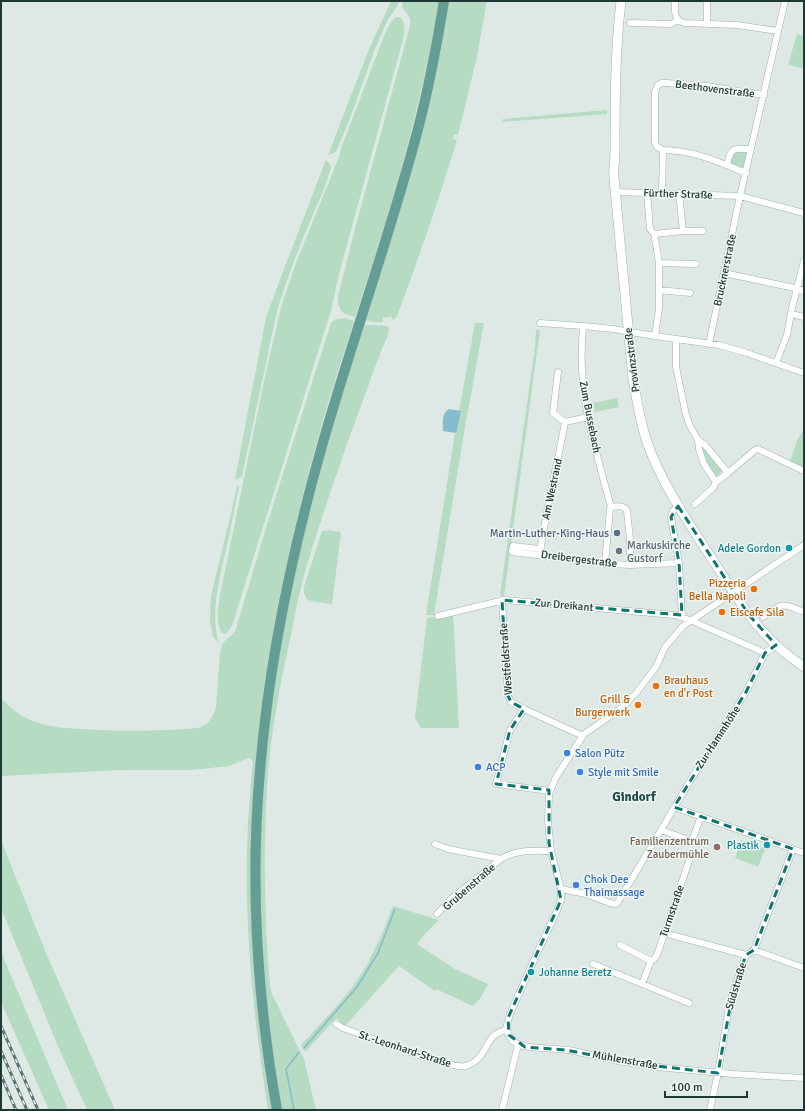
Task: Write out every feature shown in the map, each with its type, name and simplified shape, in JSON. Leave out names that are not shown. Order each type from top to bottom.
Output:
[{"type":"main road","points":[[276,1110],[262,1012],[258,960],[256,890],[256,836],[259,781],[270,679],[288,582],[308,497],[413,145],[434,59],[444,1]]},
{"type":"street","name":"Provinzstraße","points":[[621,1],[618,30],[614,174],[628,332],[636,398],[644,434],[656,465],[678,506],[751,618],[776,645],[804,667]]},
{"type":"street","points":[[675,1],[675,14],[678,20],[686,23],[740,25],[778,31]]},
{"type":"street","points":[[707,1],[707,24]]},
{"type":"street","points":[[740,196],[785,1]]},
{"type":"street","points":[[630,23],[671,24],[678,20]]},
{"type":"street","name":"Beethovenstraße","points":[[663,150],[657,147],[654,142],[656,92],[657,86],[660,84],[670,83],[707,86],[764,95]]},
{"type":"street","points":[[727,165],[729,154],[732,150],[751,149]]},
{"type":"street","points":[[662,193],[663,150],[675,150],[690,153],[708,158],[746,173]]},
{"type":"street","name":"Fürther Straße","points":[[616,192],[740,196],[804,213]]},
{"type":"street","points":[[647,193],[650,227],[654,234],[659,263],[659,308],[655,336]]},
{"type":"street","points":[[679,194],[683,231]]},
{"type":"street","name":"Brucknerstraße","points":[[709,344],[740,196]]},
{"type":"street","points":[[654,234],[683,231],[703,231]]},
{"type":"street","points":[[776,364],[787,335],[804,261]]},
{"type":"street","points":[[659,263],[696,264]]},
{"type":"street","points":[[724,273],[804,290]]},
{"type":"street","points":[[659,290],[690,293]]},
{"type":"street","points":[[791,314],[804,317]]},
{"type":"street","points":[[540,323],[613,329],[729,347],[804,373]]},
{"type":"street","name":"Zum Bussebach","points":[[583,326],[582,369],[588,417],[611,507]]},
{"type":"street","points":[[676,339],[676,367],[682,400],[688,421],[698,440],[699,449],[704,464],[716,482]]},
{"type":"street","points":[[558,372],[553,413],[564,422],[588,417]]},
{"type":"street","name":"Am Westrand","points":[[540,552],[559,457],[564,422]]},
{"type":"street","points":[[698,440],[705,445],[728,473]]},
{"type":"street","points":[[695,504],[713,488],[716,482],[757,449],[804,471]]},
{"type":"street","points":[[605,564],[609,512],[611,507],[622,506],[627,510],[630,539],[630,565]]},
{"type":"street","points":[[678,506],[673,510],[671,517],[679,563],[682,617]]},
{"type":"street","points":[[502,1110],[518,1044],[511,1039],[507,1030],[507,1022],[535,957],[559,907],[562,895],[551,851],[548,822],[548,802],[550,790],[556,777],[583,736],[616,712],[630,699],[656,667],[665,648],[678,631],[690,620],[734,593],[804,545]]},
{"type":"street","name":"Dreibergestraße","points":[[540,552],[605,564],[630,565],[679,563]]},
{"type":"street","name":"Zur Dreikant","points":[[438,616],[502,600],[674,615],[690,620],[766,653]]},
{"type":"street","name":"Westfeldstraße","points":[[502,600],[508,696],[510,701],[583,736]]},
{"type":"street","points":[[763,617],[781,605],[786,605],[804,612]]},
{"type":"street","name":"Zur Hammhöhe","points":[[561,889],[589,895],[610,903],[617,903],[662,830],[674,807],[746,692],[766,653],[776,645]]},
{"type":"street","points":[[524,709],[510,730],[496,784],[550,790]]},
{"type":"street","points":[[674,807],[804,853]]},
{"type":"street","points":[[662,830],[692,841],[701,816]]},
{"type":"street","points":[[435,844],[448,849],[501,859],[518,852],[551,851]]},
{"type":"street","name":"Südstraße","points":[[710,1110],[730,1001],[746,955],[754,950],[793,849]]},
{"type":"street","name":"Turmstraße","points":[[642,984],[651,961],[656,957],[690,858]]},
{"type":"street","name":"Grubenstraße","points":[[437,914],[452,898],[501,859]]},
{"type":"street","points":[[664,933],[746,955]]},
{"type":"street","points":[[620,946],[651,961]]},
{"type":"street","points":[[754,950],[804,968]]},
{"type":"street","points":[[593,964],[689,1003]]},
{"type":"street","name":"St.-Leonhard-Straße","points":[[336,1024],[343,1028],[432,1060],[462,1066],[470,1065],[476,1061],[481,1056],[495,1034],[500,1031],[507,1030]]},
{"type":"street","name":"Mühlenstraße","points":[[518,1044],[528,1047],[570,1050],[623,1062],[644,1065],[718,1073],[804,1078]]},
{"type":"highlighted area","points":[[678,506],[749,615],[776,645],[765,653],[746,692],[674,807],[793,849],[754,950],[746,955],[733,991],[718,1073],[638,1064],[566,1050],[525,1047],[509,1035],[508,1018],[561,900],[549,843],[549,790],[496,784],[510,730],[524,709],[511,702],[508,696],[502,600],[682,615],[679,563],[671,517]]},
{"type":"green space","points":[[391,1],[399,1],[398,5],[387,21],[375,49],[336,152],[328,155],[369,49]]},
{"type":"green space","points":[[403,1],[439,1],[432,41],[414,121],[392,200],[355,317],[341,311],[338,296],[409,28],[410,19],[402,7]]},
{"type":"green space","points":[[449,1],[487,1],[476,61],[458,135],[454,134],[453,139],[457,140],[429,228],[398,314],[394,320],[391,316],[383,318],[383,322],[372,322],[365,320],[440,55]]},
{"type":"green space","points":[[396,17],[400,17],[403,22],[404,36],[339,274],[331,311],[232,626],[226,634],[222,633],[218,625],[220,595],[264,381],[281,307],[296,263],[339,157],[384,36],[390,23]]},
{"type":"green space","points":[[797,34],[804,36],[804,60],[802,68],[788,65]]},
{"type":"green space","points":[[607,110],[607,114],[503,122],[503,119]]},
{"type":"green space","points":[[733,152],[746,152],[746,160],[742,168],[730,163]]},
{"type":"green space","points":[[326,160],[330,164],[331,168],[324,189],[302,240],[277,311],[242,476],[235,479],[266,317]]},
{"type":"green space","points":[[344,318],[354,321],[315,450],[298,516],[270,648],[260,715],[254,782],[251,849],[251,915],[258,1013],[271,1110],[268,1110],[258,1039],[250,967],[248,931],[248,822],[253,762],[249,758],[229,766],[192,770],[123,770],[1,776],[1,698],[14,710],[28,719],[44,725],[60,728],[111,731],[155,730],[198,728],[208,723],[216,707],[220,653],[223,643],[233,634],[236,629],[271,512],[331,323],[336,319]]},
{"type":"green space","points":[[475,323],[484,323],[434,615],[426,615],[455,433],[457,431],[461,412],[459,411]]},
{"type":"green space","points":[[364,325],[380,325],[389,327],[387,338],[344,453],[306,568],[280,686],[274,720],[268,772],[265,826],[265,880],[266,934],[270,987],[304,1059],[316,1110],[282,1110],[272,1048],[265,985],[261,922],[263,795],[268,732],[288,607],[304,536],[332,430]]},
{"type":"green space","points":[[536,330],[540,330],[504,596],[500,595],[535,347]]},
{"type":"green space","points":[[617,398],[619,407],[595,412],[593,403]]},
{"type":"green space","points":[[804,430],[804,468],[790,462],[797,440]]},
{"type":"green space","points":[[700,442],[721,468],[721,473],[717,476],[708,466]]},
{"type":"green space","points":[[237,485],[239,487],[217,592],[215,618],[219,643],[213,637],[210,621],[211,596]]},
{"type":"green space","points":[[328,530],[341,532],[332,604],[310,601],[305,597],[304,591],[322,531]]},
{"type":"green space","points":[[453,613],[459,728],[421,728],[415,718],[427,618]]},
{"type":"green space","points":[[1,840],[46,953],[115,1110],[87,1110],[57,1044],[1,908]]},
{"type":"green space","points":[[741,840],[765,849],[758,867],[735,858]]},
{"type":"green space","points":[[393,906],[439,920],[417,944],[455,969],[488,984],[480,999],[473,1006],[438,990],[435,991],[399,966],[344,1027],[338,1019],[335,1019],[307,1050],[304,1051],[301,1045],[352,988],[367,965],[383,932]]},
{"type":"green space","points":[[1,952],[68,1110],[49,1110],[1,1002]]},
{"type":"water","points":[[449,409],[461,411],[457,431],[455,433],[443,431],[444,416],[446,411]]},
{"type":"waterway","points":[[304,1048],[357,987],[378,953],[395,909]]},
{"type":"waterway","points":[[294,1110],[286,1069],[299,1052]]},
{"type":"railway","points":[[1,1026],[38,1110]]},
{"type":"railway","points":[[1,1051],[27,1110]]},
{"type":"railway","points":[[1,1075],[16,1110]]},
{"type":"place","name":"Martin-Luther-King-Haus","points":[[617,533]]},
{"type":"place","name":"Adele Gordon","points":[[789,548]]},
{"type":"place","name":"Markuskirche Gustorf","points":[[619,551]]},
{"type":"place","name":"Pizzeria Bella Napoli","points":[[754,589]]},
{"type":"place","name":"Eiscafe Sila","points":[[722,612]]},
{"type":"place","name":"Brauhaus en d'r Post","points":[[656,686]]},
{"type":"place","name":"Grill & Burgerwerk","points":[[638,705]]},
{"type":"place","name":"Salon Pütz","points":[[567,753]]},
{"type":"place","name":"ACP","points":[[478,767]]},
{"type":"place","name":"Style mit Smile","points":[[580,772]]},
{"type":"place","name":"Plastik","points":[[767,845]]},
{"type":"place","name":"Familienzentrum Zaubermühle","points":[[717,847]]},
{"type":"place","name":"Chok Dee Thaimassage","points":[[576,885]]},
{"type":"place","name":"Johanne Beretz","points":[[531,972]]},
{"type":"district","name":"Gindorf","points":[[634,797]]}]
